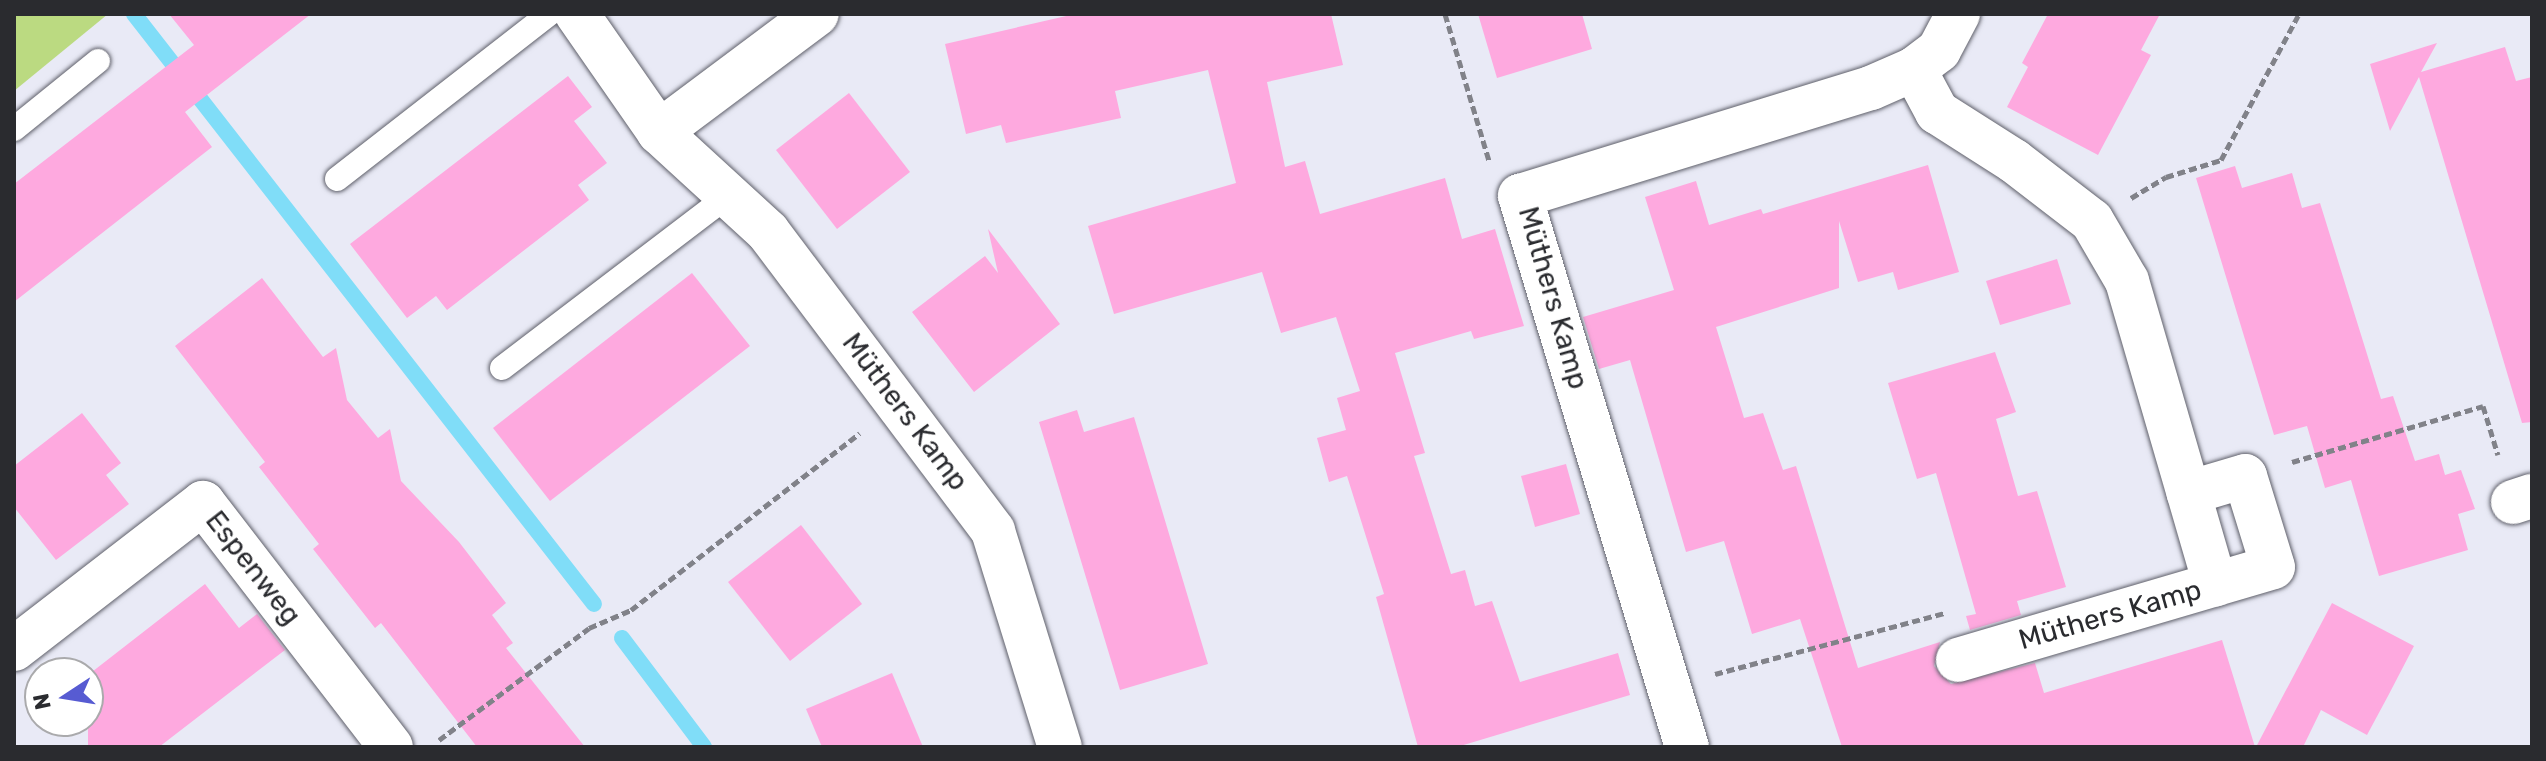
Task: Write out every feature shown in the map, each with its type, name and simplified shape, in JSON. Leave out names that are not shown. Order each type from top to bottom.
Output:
[{"type":"street","name":"Müthers Kamp","points":[[577,14],[659,132],[768,232],[993,531],[1060,747]]},
{"type":"street","points":[[659,132],[817,14]]},
{"type":"street","name":"Müthers Kamp","points":[[1687,747],[1520,196],[1871,88],[1914,69],[1939,50],[1958,14]]},
{"type":"street","name":"Müthers Kamp","points":[[1914,69],[1937,112],[2014,161],[2092,221],[2127,281],[2215,584]]},
{"type":"street","name":"Müthers Kamp","points":[[1958,660],[2273,567],[2245,476]]},
{"type":"street","points":[[2188,493],[2245,476]]},
{"type":"street","name":"Espenweg","points":[[14,649],[203,503],[391,747]]},
{"type":"lane","points":[[337,179],[549,14]]},
{"type":"lane","points":[[14,129],[98,61]]},
{"type":"lane","points":[[502,368],[729,195]]},
{"type":"path","points":[[1445,14],[1493,173],[1520,196]]},
{"type":"path","points":[[2092,221],[2166,177],[2221,160],[2299,14]]},
{"type":"path","points":[[424,747],[589,628],[631,610],[899,403]]},
{"type":"path","points":[[2245,476],[2483,406],[2522,499]]},
{"type":"path","points":[[1668,687],[1944,609],[1958,660]]},
{"type":"green space","points":[[14,14],[108,14],[14,91]]},
{"type":"building","points":[[169,14],[311,14],[185,112],[212,147],[14,302],[14,184],[194,45]]},
{"type":"building","points":[[1075,14],[1331,14],[1343,65],[1267,82],[1285,167],[1305,161],[1320,214],[1445,178],[1462,239],[1495,229],[1524,326],[1474,339],[1471,331],[1395,353],[1425,453],[1414,456],[1451,574],[1465,570],[1475,606],[1492,601],[1520,682],[1618,653],[1630,695],[1457,747],[1418,747],[1376,597],[1384,594],[1347,476],[1329,482],[1317,438],[1346,430],[1337,398],[1360,391],[1336,317],[1281,333],[1262,272],[1114,314],[1088,226],[1236,183],[1208,70],[1115,91],[1121,118],[1006,143],[1001,125],[966,134],[945,44]]},
{"type":"building","points":[[1478,14],[1582,14],[1592,49],[1497,78]]},
{"type":"building","points":[[2048,14],[2160,14],[2141,50],[2151,55],[2098,155],[2007,107],[2028,67],[2022,63]]},
{"type":"building","points":[[2437,43],[2421,72],[2505,47],[2516,81],[2532,77],[2532,422],[2522,423],[2419,77],[2390,131],[2370,64]]},
{"type":"building","points":[[568,76],[592,107],[574,121],[607,163],[578,185],[589,200],[447,310],[436,296],[407,318],[350,244]]},
{"type":"building","points":[[849,93],[910,172],[837,229],[776,150]]},
{"type":"building","points":[[1928,165],[1959,272],[1898,290],[1893,272],[1858,282],[1839,221],[1839,288],[1716,327],[1744,418],[1763,413],[1783,470],[1796,466],[1858,668],[1940,642],[1934,666],[1951,684],[2035,663],[2044,693],[2222,640],[2255,747],[1842,747],[1800,619],[1752,634],[1724,541],[1686,552],[1630,360],[1599,369],[1583,317],[1674,290],[1645,197],[1696,181],[1709,225],[1761,209],[1763,214]]},
{"type":"building","points":[[2235,166],[2242,188],[2292,173],[2302,208],[2320,203],[2381,399],[2393,396],[2415,461],[2439,454],[2445,475],[2461,470],[2475,509],[2458,514],[2468,550],[2379,576],[2351,480],[2325,488],[2307,426],[2274,435],[2196,178]]},
{"type":"building","points":[[988,229],[1060,324],[974,392],[912,312],[985,256],[998,273]]},
{"type":"building","points":[[2057,259],[2071,304],[2000,325],[1986,281]]},
{"type":"building","points":[[692,273],[750,346],[550,501],[493,428]]},
{"type":"building","points":[[262,278],[323,357],[336,348],[347,400],[378,438],[390,429],[401,481],[459,542],[506,603],[492,615],[513,643],[506,648],[585,747],[477,747],[381,623],[375,628],[313,549],[319,544],[259,467],[265,462],[175,346]]},
{"type":"building","points":[[1995,352],[2016,412],[1996,419],[2018,496],[2037,491],[2066,587],[2017,601],[2021,615],[1970,630],[1966,616],[1976,614],[1936,473],[1917,479],[1888,383]]},
{"type":"building","points":[[1077,410],[1084,432],[1134,417],[1208,664],[1120,690],[1039,422]]},
{"type":"building","points":[[82,413],[121,463],[106,475],[129,504],[56,560],[14,507],[14,466]]},
{"type":"building","points":[[1566,464],[1580,514],[1535,527],[1521,476]]},
{"type":"building","points":[[801,525],[862,604],[790,661],[728,582]]},
{"type":"building","points":[[205,584],[239,628],[257,614],[285,650],[159,747],[88,747],[88,737],[104,737],[104,663]]},
{"type":"building","points":[[2332,603],[2414,646],[2388,696],[2367,735],[2321,710],[2303,747],[2256,747]]},
{"type":"building","points":[[892,673],[923,747],[822,747],[806,709]]},
{"type":"waterway","points":[[134,14],[594,604]]},
{"type":"waterway","points":[[622,638],[704,747]]}]
